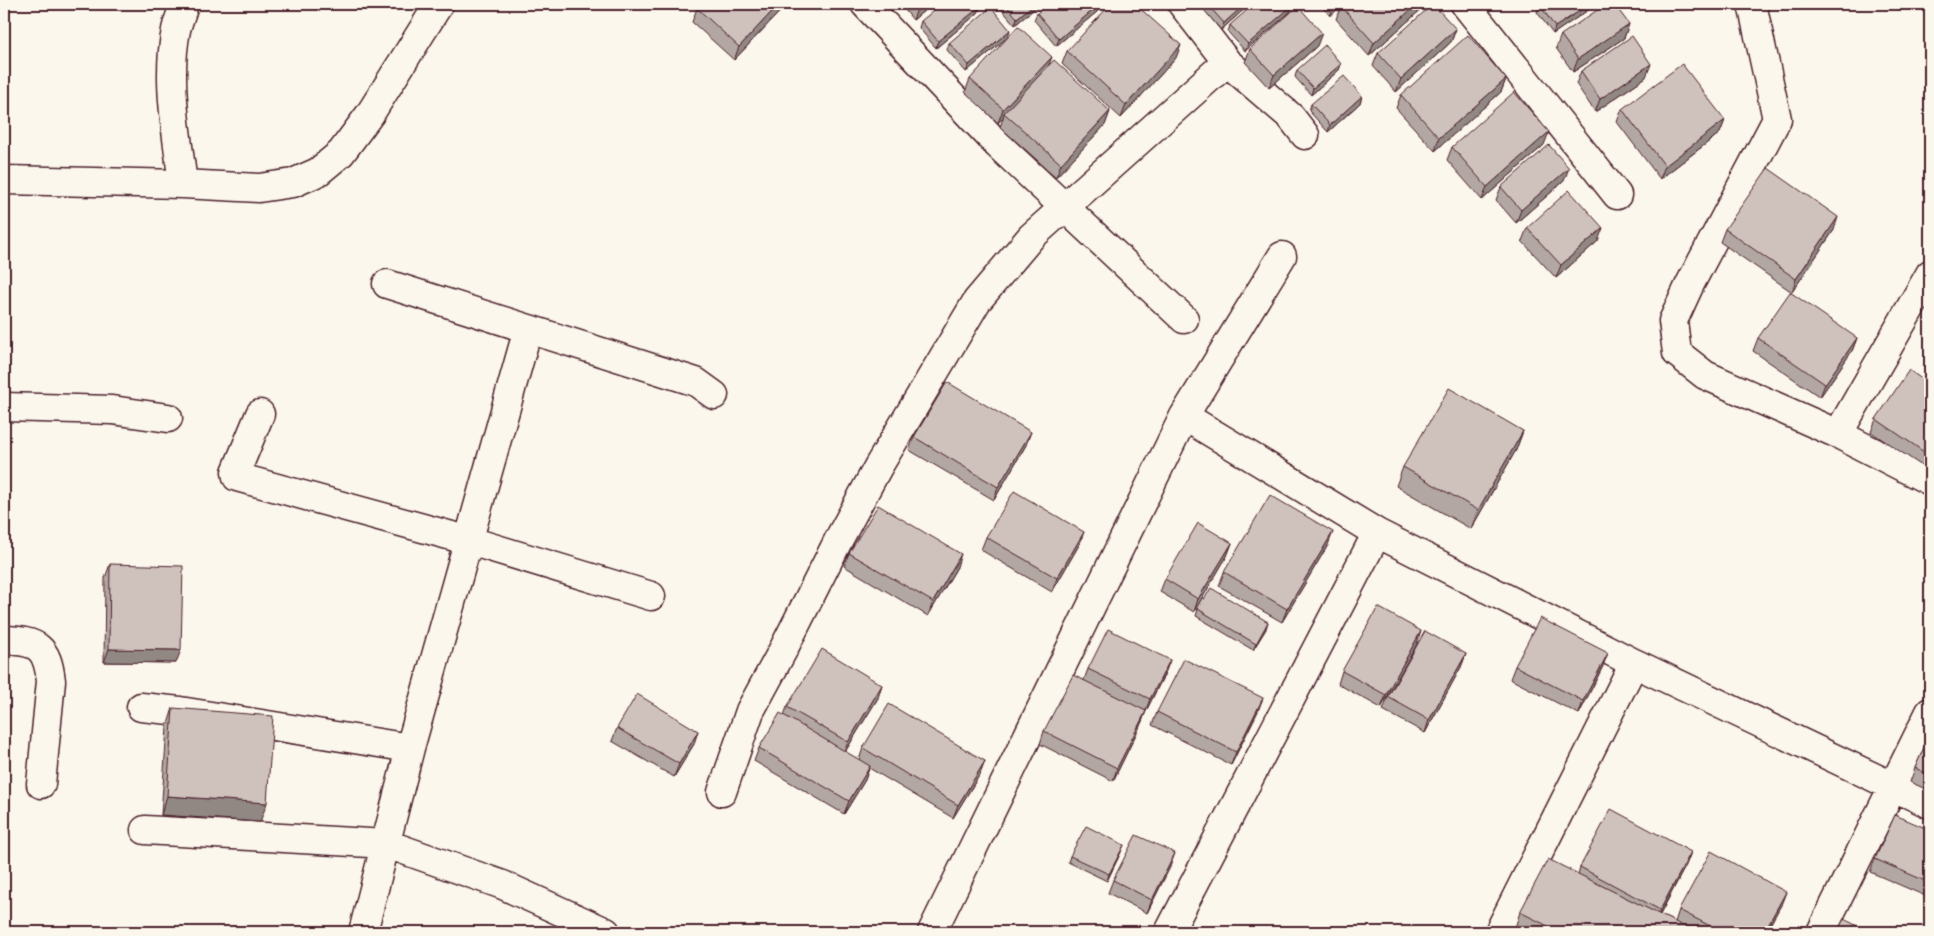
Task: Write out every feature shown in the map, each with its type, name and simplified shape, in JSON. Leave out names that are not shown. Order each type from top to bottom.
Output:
[{"type":"street","points":[[183,184],[173,101],[173,62],[176,29],[184,4]]},
{"type":"street","points":[[4,180],[183,184],[259,188],[293,183],[318,172],[342,153],[370,114],[440,4]]},
{"type":"street","points":[[865,4],[998,145],[1184,319]]},
{"type":"street","points":[[1182,4],[1227,62],[1291,117],[1305,135]]},
{"type":"street","points":[[1465,4],[1617,195]]},
{"type":"street","points":[[1752,4],[1778,119],[1690,284],[1673,321],[1677,353],[1705,375],[1838,434],[1930,481]]},
{"type":"street","points":[[722,792],[750,711],[878,467],[977,301],[1031,237],[1227,62]]},
{"type":"street","points":[[932,932],[1184,416],[1282,256]]},
{"type":"street","points":[[1838,434],[1930,274]]},
{"type":"street","points":[[387,284],[696,382],[714,395]]},
{"type":"street","points":[[363,932],[410,748],[470,541],[528,329]]},
{"type":"street","points":[[4,406],[112,410],[168,418]]},
{"type":"street","points":[[260,414],[236,472],[237,477],[470,541],[651,596]]},
{"type":"street","points":[[1184,416],[1377,533],[1634,663],[1930,804]]},
{"type":"street","points":[[1169,932],[1377,533]]},
{"type":"street","points":[[4,640],[22,640],[36,646],[46,655],[49,664],[51,681],[41,784]]},
{"type":"street","points":[[1499,932],[1634,663]]},
{"type":"street","points":[[141,707],[180,711],[410,748]]},
{"type":"street","points":[[1821,932],[1930,712]]},
{"type":"street","points":[[145,830],[387,844],[503,885],[602,931]]},
{"type":"building","points":[[701,4],[779,4],[739,47],[697,8]]},
{"type":"building","points":[[942,4],[979,4],[981,6],[938,41],[921,21]]},
{"type":"building","points":[[1005,4],[1034,4],[1017,18]]},
{"type":"building","points":[[1048,4],[1100,4],[1059,39],[1037,13]]},
{"type":"building","points":[[1111,4],[1135,4],[1181,45],[1126,105],[1067,51]]},
{"type":"building","points":[[1207,4],[1245,4],[1224,23]]},
{"type":"building","points":[[1254,4],[1293,5],[1248,44],[1230,25]]},
{"type":"building","points":[[1343,4],[1417,4],[1374,43],[1341,6]]},
{"type":"building","points":[[1433,4],[1456,29],[1401,79],[1378,53]]},
{"type":"building","points":[[1590,4],[1555,27],[1540,5]]},
{"type":"building","points":[[1606,4],[1614,4],[1629,24],[1578,59],[1561,35]]},
{"type":"building","points":[[1298,6],[1322,33],[1274,75],[1250,49]]},
{"type":"building","points":[[991,7],[1010,30],[969,65],[949,43]]},
{"type":"building","points":[[1018,26],[1052,57],[1003,109],[970,79]]},
{"type":"building","points":[[1468,35],[1506,79],[1439,138],[1401,95]]},
{"type":"building","points":[[1632,36],[1651,64],[1600,99],[1581,71]]},
{"type":"building","points":[[1325,45],[1341,64],[1313,88],[1297,70]]},
{"type":"building","points":[[1054,60],[1110,111],[1061,164],[1004,113]]},
{"type":"building","points":[[1682,64],[1725,120],[1665,166],[1622,109]]},
{"type":"building","points":[[1344,76],[1362,96],[1330,125],[1311,104]]},
{"type":"building","points":[[1514,92],[1549,132],[1487,187],[1452,147]]},
{"type":"building","points":[[1549,145],[1569,168],[1521,210],[1501,187]]},
{"type":"building","points":[[1768,168],[1838,217],[1796,279],[1725,229]]},
{"type":"building","points":[[1569,190],[1603,228],[1561,265],[1527,228]]},
{"type":"building","points":[[1790,292],[1857,338],[1825,384],[1758,338]]},
{"type":"building","points":[[1909,370],[1930,385],[1930,456],[1876,419]]},
{"type":"building","points":[[947,382],[1031,432],[998,487],[914,437]]},
{"type":"building","points":[[1449,388],[1523,431],[1478,510],[1403,467]]},
{"type":"building","points":[[1014,491],[1084,532],[1057,578],[986,537]]},
{"type":"building","points":[[1270,495],[1333,532],[1287,609],[1224,572]]},
{"type":"building","points":[[878,505],[961,554],[933,602],[849,553]]},
{"type":"building","points":[[1198,523],[1232,543],[1198,599],[1165,579]]},
{"type":"building","points":[[110,564],[183,566],[181,650],[109,649]]},
{"type":"building","points":[[1211,588],[1268,622],[1256,644],[1198,609]]},
{"type":"building","points":[[1378,607],[1421,631],[1386,695],[1342,671]]},
{"type":"building","points":[[1540,618],[1608,653],[1583,701],[1515,666]]},
{"type":"building","points":[[1108,629],[1170,660],[1150,699],[1088,669]]},
{"type":"building","points":[[1425,631],[1466,654],[1429,720],[1388,697]]},
{"type":"building","points":[[822,649],[882,685],[848,742],[787,707]]},
{"type":"building","points":[[1184,659],[1263,698],[1236,752],[1157,712]]},
{"type":"building","points":[[1073,675],[1146,711],[1117,768],[1044,731]]},
{"type":"building","points":[[637,694],[698,731],[679,764],[617,728]]},
{"type":"building","points":[[889,704],[985,761],[958,805],[863,748]]},
{"type":"building","points":[[173,708],[273,716],[267,803],[167,796]]},
{"type":"building","points":[[780,713],[870,766],[849,801],[759,748]]},
{"type":"building","points":[[1930,734],[1930,775],[1915,768]]},
{"type":"building","points":[[1611,809],[1691,852],[1660,910],[1580,867]]},
{"type":"building","points":[[1895,815],[1930,830],[1930,883],[1875,859]]},
{"type":"building","points":[[1086,826],[1124,845],[1109,874],[1070,856]]},
{"type":"building","points":[[1136,835],[1175,853],[1152,900],[1113,880]]},
{"type":"building","points":[[1711,851],[1786,892],[1764,932],[1722,932],[1679,910]]},
{"type":"building","points":[[1548,859],[1695,932],[1560,932],[1520,912]]},
{"type":"building","points":[[1844,919],[1869,932],[1837,932]]}]
